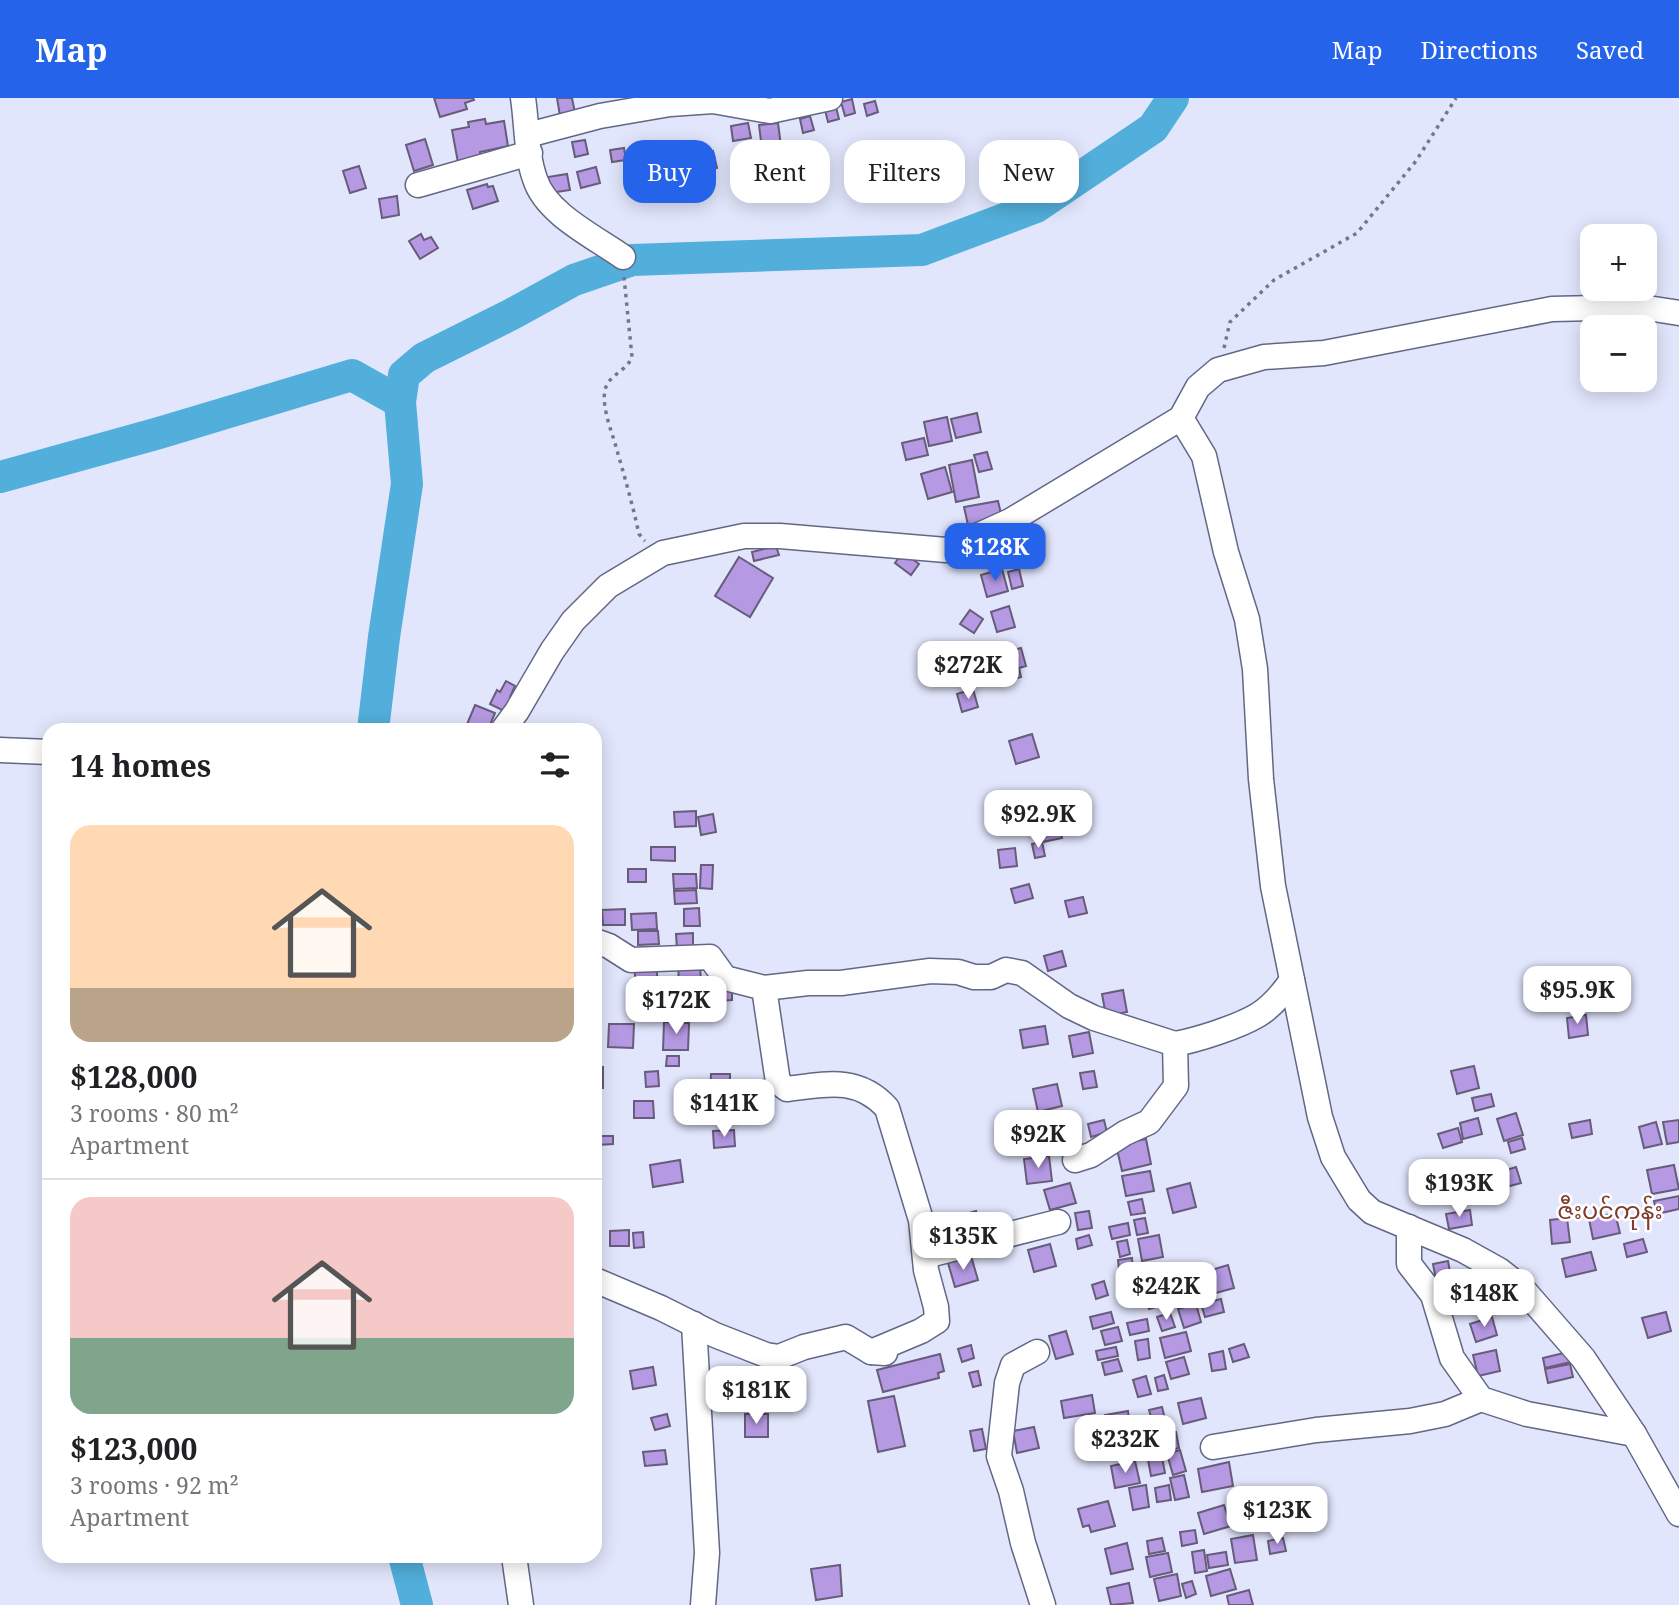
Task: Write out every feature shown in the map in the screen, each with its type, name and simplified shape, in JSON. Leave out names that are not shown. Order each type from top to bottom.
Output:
[{"type":"street","points":[[523,98],[534,178],[544,196],[580,229],[623,257]]},
{"type":"street","points":[[418,185],[600,116],[670,104],[713,101],[770,111],[830,98]]},
{"type":"street","points":[[508,723],[573,621],[608,586],[663,553],[744,536],[780,536],[946,550],[1010,521],[1181,418],[1198,387],[1218,370],[1264,358],[1324,354],[1552,309],[1641,307],[1679,313]]},
{"type":"street","points":[[1181,418],[1205,456],[1226,552],[1247,619],[1255,669],[1261,779],[1273,886],[1320,1117],[1333,1157],[1359,1200],[1372,1212],[1463,1250],[1499,1270],[1522,1288],[1583,1357],[1634,1434],[1679,1514]]},
{"type":"street","points":[[0,750],[42,752]]},
{"type":"street","points":[[602,944],[631,960],[710,957],[725,978],[764,988],[808,983],[841,983],[930,971],[991,977],[1006,970],[1022,973],[1069,1006],[1094,1018],[1175,1044],[1257,1016],[1274,1003],[1293,980]]},
{"type":"street","points":[[764,988],[778,1082],[787,1089],[829,1083],[859,1088],[876,1096],[887,1108],[921,1220],[937,1321],[921,1331],[871,1352]]},
{"type":"street","points":[[1075,1160],[1091,1155],[1125,1133],[1149,1122],[1176,1086],[1175,1044]]},
{"type":"street","points":[[925,1256],[1058,1222]]},
{"type":"street","points":[[1409,1227],[1409,1264],[1433,1295],[1452,1358],[1480,1399],[1527,1414],[1634,1434]]},
{"type":"street","points":[[602,1283],[740,1346],[779,1357],[804,1347],[846,1337],[871,1352],[902,1353]]},
{"type":"street","points":[[694,1324],[707,1553],[703,1605]]},
{"type":"street","points":[[1037,1352],[1013,1365],[1007,1383],[999,1456],[1043,1605]]},
{"type":"street","points":[[1213,1447],[1317,1430],[1410,1421],[1445,1414],[1480,1399]]},
{"type":"street","points":[[515,1563],[521,1605]]},
{"type":"path","points":[[1218,370],[1230,322],[1274,279],[1357,233],[1416,161],[1456,98]]},
{"type":"path","points":[[625,297],[632,357],[629,366],[615,375],[605,387],[609,425],[639,534],[663,553]]},
{"type":"building","points":[[434,98],[474,100],[465,103],[467,109],[440,117]]},
{"type":"building","points":[[557,98],[572,98],[575,113],[560,116]]},
{"type":"building","points":[[852,99],[855,113],[845,116],[841,102]]},
{"type":"building","points":[[875,101],[878,112],[867,116],[864,104]]},
{"type":"building","points":[[836,107],[839,119],[828,122],[825,110]]},
{"type":"building","points":[[810,116],[814,130],[803,133],[800,119]]},
{"type":"building","points":[[485,119],[486,124],[504,121],[508,146],[480,152],[482,164],[459,168],[452,130],[469,127],[468,122]]},
{"type":"building","points":[[748,123],[751,138],[733,140],[731,126]]},
{"type":"building","points":[[778,123],[780,140],[761,140],[759,125]]},
{"type":"building","points":[[425,139],[433,165],[414,171],[406,145]]},
{"type":"building","points":[[585,140],[588,154],[575,157],[572,142]]},
{"type":"building","points":[[623,148],[623,160],[612,162],[610,150]]},
{"type":"building","points":[[359,166],[366,188],[350,193],[343,171]]},
{"type":"building","points":[[596,167],[600,183],[581,188],[577,172]]},
{"type":"building","points":[[567,174],[570,190],[550,193],[548,177]]},
{"type":"building","points":[[487,184],[488,187],[493,186],[498,201],[473,209],[467,190]]},
{"type":"building","points":[[397,196],[399,215],[382,218],[379,199]]},
{"type":"building","points":[[421,234],[424,240],[431,237],[438,248],[420,259],[409,241]]},
{"type":"building","points":[[977,413],[981,432],[956,438],[951,419]]},
{"type":"building","points":[[947,417],[952,441],[929,446],[924,422]]},
{"type":"building","points":[[924,438],[928,455],[906,460],[902,443]]},
{"type":"building","points":[[987,452],[992,469],[979,472],[974,455]]},
{"type":"building","points":[[972,460],[979,497],[956,502],[949,465]]},
{"type":"building","points":[[945,467],[952,492],[928,499],[921,474]]},
{"type":"building","points":[[998,501],[1002,518],[968,525],[964,507]]},
{"type":"building","points":[[776,546],[779,555],[754,561],[752,552]]},
{"type":"building","points":[[903,552],[919,564],[911,575],[895,563]]},
{"type":"building","points":[[739,557],[773,578],[750,617],[715,596]]},
{"type":"building","points":[[1002,569],[1008,591],[987,597],[981,575]]},
{"type":"building","points":[[1019,569],[1023,586],[1012,589],[1008,572]]},
{"type":"building","points":[[1009,606],[1015,627],[997,632],[991,612]]},
{"type":"building","points":[[970,610],[983,619],[974,633],[960,624]]},
{"type":"building","points":[[1021,648],[1026,666],[1019,668],[1021,677],[1005,681],[998,654]]},
{"type":"building","points":[[506,681],[515,686],[510,697],[514,700],[508,713],[490,704],[497,690],[500,692]]},
{"type":"building","points":[[973,689],[978,707],[962,712],[957,694]]},
{"type":"building","points":[[475,705],[495,713],[491,723],[468,723]]},
{"type":"building","points":[[1032,734],[1039,757],[1016,764],[1009,741]]},
{"type":"building","points":[[1022,794],[1025,809],[1004,812],[1001,798]]},
{"type":"building","points":[[1055,804],[1060,823],[1036,830],[1031,810]]},
{"type":"building","points":[[696,811],[696,826],[675,827],[674,812]]},
{"type":"building","points":[[713,814],[716,832],[701,835],[698,817]]},
{"type":"building","points":[[1060,829],[1062,838],[1043,842],[1041,833]]},
{"type":"building","points":[[1042,842],[1045,856],[1035,858],[1032,844]]},
{"type":"building","points":[[651,847],[675,847],[675,861],[651,860]]},
{"type":"building","points":[[1015,848],[1017,866],[1000,868],[998,850]]},
{"type":"building","points":[[701,865],[713,865],[712,889],[700,888]]},
{"type":"building","points":[[628,869],[646,869],[646,882],[628,882]]},
{"type":"building","points":[[673,874],[696,874],[697,888],[674,889]]},
{"type":"building","points":[[1029,884],[1033,898],[1015,903],[1011,889]]},
{"type":"building","points":[[696,890],[697,903],[675,904],[674,891]]},
{"type":"building","points":[[1083,897],[1087,913],[1069,917],[1065,901]]},
{"type":"building","points":[[699,908],[700,926],[684,926],[684,909]]},
{"type":"building","points":[[625,909],[625,925],[603,925],[602,910]]},
{"type":"building","points":[[656,913],[657,929],[632,930],[631,914]]},
{"type":"building","points":[[638,931],[658,931],[659,944],[638,945]]},
{"type":"building","points":[[693,933],[693,949],[677,950],[676,934]]},
{"type":"building","points":[[1062,951],[1066,966],[1048,971],[1044,956]]},
{"type":"building","points":[[700,960],[701,986],[679,987],[678,961]]},
{"type":"building","points":[[656,963],[658,984],[636,986],[634,965]]},
{"type":"building","points":[[732,983],[732,1000],[716,1001],[716,984]]},
{"type":"building","points":[[1123,990],[1127,1012],[1106,1016],[1102,994]]},
{"type":"building","points":[[1586,1015],[1588,1035],[1569,1038],[1567,1018]]},
{"type":"building","points":[[664,1022],[689,1023],[688,1050],[663,1050]]},
{"type":"building","points":[[609,1024],[634,1024],[633,1048],[608,1047]]},
{"type":"building","points":[[1045,1026],[1048,1044],[1023,1048],[1020,1030]]},
{"type":"building","points":[[1089,1032],[1093,1053],[1073,1057],[1069,1036]]},
{"type":"building","points":[[667,1056],[679,1056],[679,1066],[666,1066]]},
{"type":"building","points":[[1474,1066],[1479,1088],[1457,1094],[1451,1071]]},
{"type":"building","points":[[658,1071],[659,1086],[646,1087],[645,1072]]},
{"type":"building","points":[[1094,1071],[1097,1087],[1083,1089],[1080,1073]]},
{"type":"building","points":[[711,1074],[730,1074],[730,1096],[710,1095]]},
{"type":"building","points":[[767,1079],[770,1092],[750,1096],[748,1083]]},
{"type":"building","points":[[1057,1084],[1062,1106],[1038,1112],[1033,1089]]},
{"type":"building","points":[[1491,1094],[1494,1106],[1475,1111],[1472,1098]]},
{"type":"building","points":[[634,1101],[653,1101],[654,1118],[634,1118]]},
{"type":"building","points":[[1516,1113],[1523,1135],[1504,1141],[1497,1119]]},
{"type":"building","points":[[1478,1118],[1482,1134],[1463,1139],[1460,1123]]},
{"type":"building","points":[[1104,1120],[1107,1132],[1091,1137],[1088,1124]]},
{"type":"building","points":[[1590,1120],[1592,1134],[1572,1138],[1569,1124]]},
{"type":"building","points":[[1679,1120],[1679,1142],[1667,1144],[1663,1122]]},
{"type":"building","points":[[1656,1122],[1662,1144],[1644,1148],[1639,1127]]},
{"type":"building","points":[[1458,1128],[1462,1142],[1443,1148],[1438,1134]]},
{"type":"building","points":[[734,1130],[735,1146],[714,1148],[713,1131]]},
{"type":"building","points":[[1079,1134],[1083,1151],[1068,1155],[1063,1139]]},
{"type":"building","points":[[602,1136],[613,1136],[613,1144],[602,1145]]},
{"type":"building","points":[[1522,1138],[1525,1149],[1511,1153],[1508,1142]]},
{"type":"building","points":[[1146,1139],[1151,1164],[1122,1171],[1116,1145]]},
{"type":"building","points":[[1049,1156],[1052,1181],[1027,1184],[1024,1159]]},
{"type":"building","points":[[680,1160],[683,1182],[653,1187],[650,1165]]},
{"type":"building","points":[[1674,1165],[1679,1189],[1652,1194],[1647,1170]]},
{"type":"building","points":[[1516,1167],[1521,1183],[1499,1189],[1494,1174]]},
{"type":"building","points":[[1150,1171],[1154,1191],[1126,1196],[1122,1176]]},
{"type":"building","points":[[1464,1171],[1470,1192],[1451,1198],[1445,1176]]},
{"type":"building","points":[[1070,1183],[1076,1203],[1050,1210],[1044,1190]]},
{"type":"building","points":[[1190,1183],[1196,1207],[1173,1213],[1167,1189]]},
{"type":"building","points":[[1679,1196],[1679,1209],[1657,1214],[1654,1201]]},
{"type":"building","points":[[1142,1199],[1145,1213],[1131,1215],[1128,1202]]},
{"type":"building","points":[[1470,1210],[1472,1225],[1449,1229],[1446,1214]]},
{"type":"building","points":[[976,1211],[983,1234],[955,1242],[949,1219]]},
{"type":"building","points":[[1089,1211],[1092,1228],[1078,1230],[1075,1213]]},
{"type":"building","points":[[1615,1213],[1620,1233],[1593,1239],[1589,1219]]},
{"type":"building","points":[[1145,1218],[1148,1233],[1137,1235],[1134,1220]]},
{"type":"building","points":[[1567,1218],[1570,1242],[1552,1244],[1550,1220]]},
{"type":"building","points":[[1128,1223],[1130,1235],[1112,1239],[1109,1227]]},
{"type":"building","points":[[629,1230],[629,1246],[610,1246],[610,1231]]},
{"type":"building","points":[[643,1232],[644,1247],[634,1248],[633,1233]]},
{"type":"building","points":[[1089,1235],[1092,1245],[1078,1249],[1076,1239]]},
{"type":"building","points":[[1159,1235],[1163,1257],[1142,1261],[1138,1239]]},
{"type":"building","points":[[1643,1239],[1647,1252],[1627,1257],[1624,1244]]},
{"type":"building","points":[[1127,1240],[1130,1254],[1120,1257],[1117,1242]]},
{"type":"building","points":[[1050,1244],[1056,1266],[1034,1272],[1028,1250]]},
{"type":"building","points":[[1591,1252],[1596,1270],[1566,1277],[1562,1259]]},
{"type":"building","points":[[971,1256],[978,1280],[955,1287],[948,1263]]},
{"type":"building","points":[[1132,1258],[1133,1269],[1119,1270],[1118,1260]]},
{"type":"building","points":[[1448,1261],[1451,1277],[1436,1280],[1433,1264]]},
{"type":"building","points":[[1153,1265],[1157,1274],[1142,1280],[1138,1270]]},
{"type":"building","points":[[1228,1265],[1234,1288],[1201,1297],[1195,1275]]},
{"type":"building","points":[[1189,1277],[1194,1299],[1180,1302],[1175,1280]]},
{"type":"building","points":[[1104,1281],[1108,1295],[1096,1299],[1092,1285]]},
{"type":"building","points":[[1168,1282],[1174,1302],[1149,1309],[1143,1289]]},
{"type":"building","points":[[1494,1289],[1499,1307],[1485,1311],[1480,1293]]},
{"type":"building","points":[[1221,1299],[1224,1312],[1205,1317],[1201,1304]]},
{"type":"building","points":[[1196,1304],[1201,1322],[1184,1328],[1178,1309]]},
{"type":"building","points":[[1111,1312],[1114,1323],[1093,1329],[1090,1317]]},
{"type":"building","points":[[1666,1312],[1671,1331],[1648,1338],[1642,1318]]},
{"type":"building","points":[[1170,1313],[1175,1327],[1162,1331],[1157,1317]]},
{"type":"building","points":[[1492,1317],[1497,1335],[1476,1342],[1470,1324]]},
{"type":"building","points":[[1147,1319],[1149,1331],[1130,1335],[1127,1323]]},
{"type":"building","points":[[1118,1327],[1122,1341],[1105,1345],[1101,1331]]},
{"type":"building","points":[[1066,1331],[1073,1354],[1056,1359],[1049,1336]]},
{"type":"building","points":[[1186,1332],[1191,1351],[1165,1358],[1160,1338]]},
{"type":"building","points":[[1148,1339],[1150,1358],[1138,1360],[1135,1341]]},
{"type":"building","points":[[1244,1344],[1249,1357],[1233,1362],[1229,1349]]},
{"type":"building","points":[[971,1345],[974,1358],[962,1362],[958,1349]]},
{"type":"building","points":[[1116,1347],[1118,1356],[1098,1360],[1096,1351]]},
{"type":"building","points":[[1496,1350],[1500,1371],[1478,1376],[1473,1355]]},
{"type":"building","points":[[1223,1351],[1226,1369],[1212,1371],[1209,1354]]},
{"type":"building","points":[[1568,1352],[1571,1362],[1545,1368],[1543,1358]]},
{"type":"building","points":[[940,1354],[944,1371],[938,1373],[939,1378],[883,1392],[877,1370]]},
{"type":"building","points":[[1184,1357],[1189,1374],[1171,1379],[1166,1362]]},
{"type":"building","points":[[1118,1359],[1122,1371],[1105,1375],[1102,1363]]},
{"type":"building","points":[[1570,1364],[1573,1377],[1548,1383],[1545,1369]]},
{"type":"building","points":[[653,1367],[656,1385],[633,1389],[630,1371]]},
{"type":"building","points":[[978,1371],[981,1385],[973,1387],[969,1373]]},
{"type":"building","points":[[1164,1375],[1168,1389],[1158,1391],[1155,1378]]},
{"type":"building","points":[[1146,1376],[1151,1394],[1138,1397],[1133,1380]]},
{"type":"building","points":[[1092,1395],[1095,1413],[1064,1418],[1061,1401]]},
{"type":"building","points":[[894,1396],[905,1446],[878,1452],[868,1401]]},
{"type":"building","points":[[1201,1398],[1206,1418],[1183,1424],[1178,1403]]},
{"type":"building","points":[[1162,1407],[1167,1427],[1155,1431],[1149,1410]]},
{"type":"building","points":[[1128,1411],[1129,1420],[1106,1423],[1105,1415]]},
{"type":"building","points":[[667,1414],[670,1426],[655,1430],[651,1418]]},
{"type":"building","points":[[745,1414],[768,1414],[768,1437],[745,1437]]},
{"type":"building","points":[[1034,1427],[1039,1448],[1017,1453],[1013,1431]]},
{"type":"building","points":[[982,1429],[986,1449],[974,1451],[970,1431]]},
{"type":"building","points":[[1176,1432],[1179,1448],[1166,1451],[1163,1435]]},
{"type":"building","points":[[665,1450],[667,1464],[645,1466],[643,1452]]},
{"type":"building","points":[[1180,1450],[1186,1471],[1173,1475],[1167,1454]]},
{"type":"building","points":[[1161,1452],[1165,1473],[1151,1476],[1147,1454]]},
{"type":"building","points":[[1135,1461],[1140,1483],[1115,1488],[1111,1466]]},
{"type":"building","points":[[1229,1462],[1233,1486],[1202,1492],[1198,1469]]},
{"type":"building","points":[[1184,1475],[1189,1497],[1175,1500],[1170,1478]]},
{"type":"building","points":[[1146,1485],[1149,1507],[1133,1510],[1129,1488]]},
{"type":"building","points":[[1169,1485],[1171,1500],[1157,1502],[1155,1488]]},
{"type":"building","points":[[1108,1501],[1115,1526],[1091,1532],[1089,1525],[1083,1527],[1078,1509]]},
{"type":"building","points":[[1224,1505],[1231,1526],[1204,1534],[1198,1513]]},
{"type":"building","points":[[1195,1530],[1197,1543],[1182,1546],[1180,1532]]},
{"type":"building","points":[[1253,1535],[1257,1560],[1235,1563],[1231,1539]]},
{"type":"building","points":[[1162,1538],[1165,1551],[1149,1554],[1147,1541]]},
{"type":"building","points":[[1283,1538],[1286,1551],[1270,1554],[1268,1541]]},
{"type":"building","points":[[1127,1543],[1133,1569],[1111,1574],[1105,1549]]},
{"type":"building","points":[[1204,1550],[1207,1571],[1195,1573],[1192,1552]]},
{"type":"building","points":[[1226,1552],[1228,1565],[1209,1568],[1207,1555]]},
{"type":"building","points":[[1168,1553],[1172,1572],[1150,1577],[1146,1557]]},
{"type":"building","points":[[840,1565],[842,1596],[816,1600],[811,1569]]},
{"type":"building","points":[[1230,1569],[1236,1589],[1211,1596],[1206,1576]]},
{"type":"building","points":[[1177,1574],[1181,1596],[1159,1601],[1154,1579]]},
{"type":"building","points":[[1192,1581],[1196,1594],[1186,1598],[1182,1584]]},
{"type":"building","points":[[1129,1583],[1133,1603],[1111,1605],[1107,1588]]},
{"type":"building","points":[[1249,1590],[1253,1605],[1229,1605],[1227,1596]]},
{"type":"waterway","points":[[400,402],[404,375],[424,358],[574,280],[632,260],[922,250],[1036,207],[1153,128],[1173,98]]},
{"type":"waterway","points":[[0,477],[352,375],[400,402],[407,484],[374,723]]},
{"type":"waterway","points":[[406,1563],[417,1605]]},
{"type":"district","name":"ဇီးပင်ကုန်း","points":[[1610,1209]]}]
